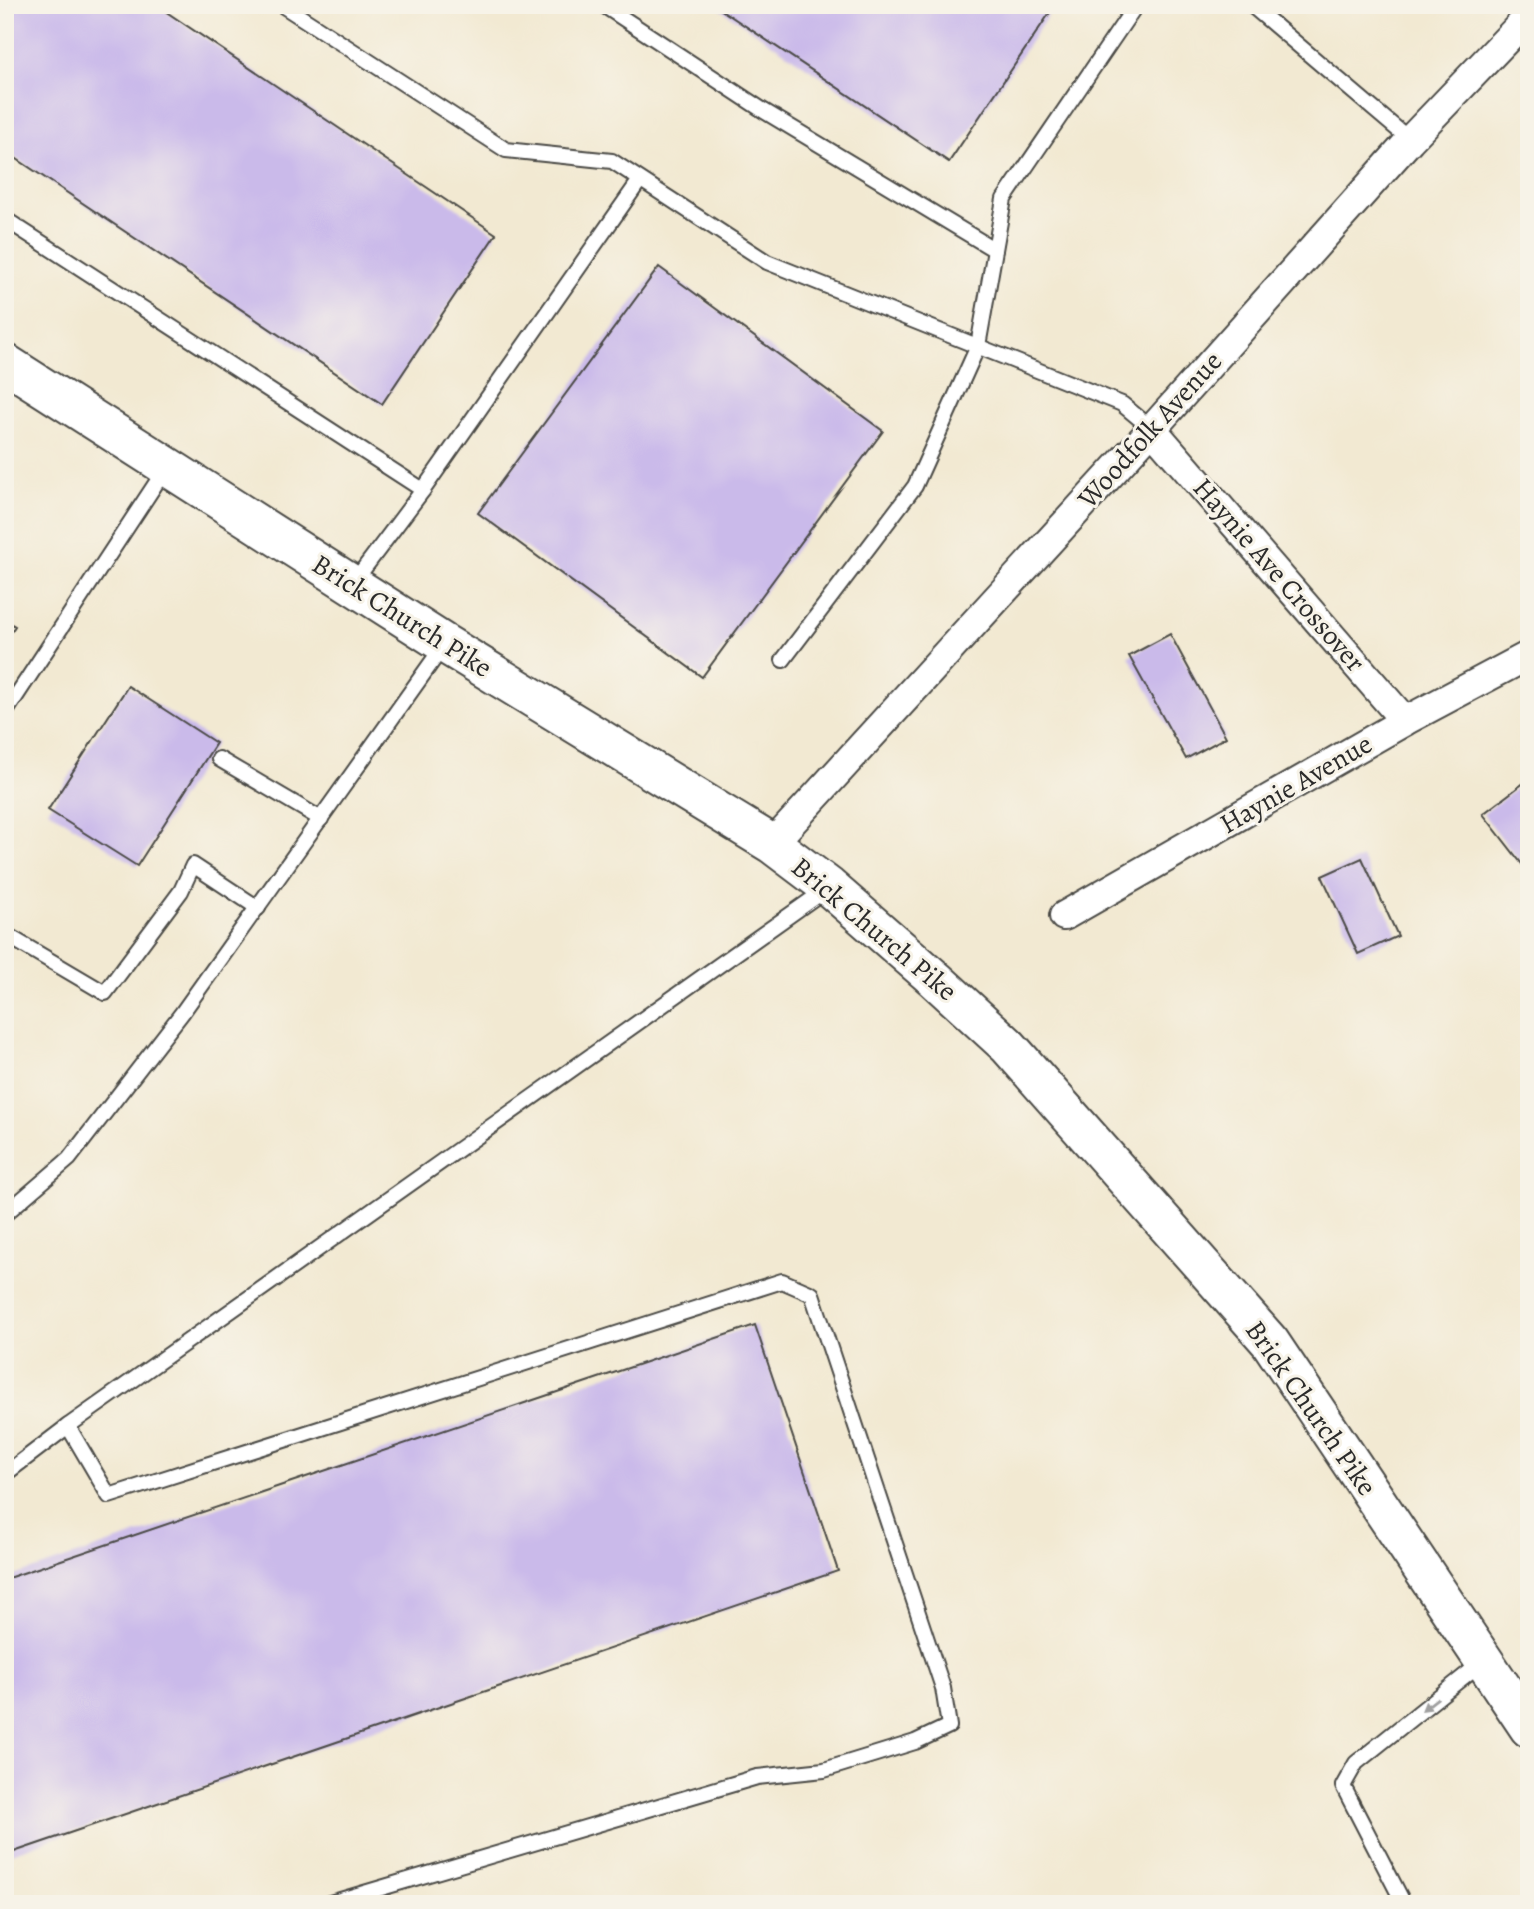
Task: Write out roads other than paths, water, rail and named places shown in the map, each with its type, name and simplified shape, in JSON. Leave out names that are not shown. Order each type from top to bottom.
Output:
[{"type":"main road","name":"Brick Church Pike","points":[[5,363],[445,644],[772,844],[829,887],[1008,1046],[1270,1342],[1529,1728]]},
{"type":"street","name":"Woodfolk Avenue","points":[[772,844],[1152,429],[1410,141],[1529,16]]},
{"type":"street","name":"Haynie Ave Crossover","points":[[1152,429],[1405,721]]},
{"type":"street","name":"Haynie Avenue","points":[[1065,916],[1405,721],[1529,655]]},
{"type":"lane","points":[[282,5],[506,150],[612,162],[767,261],[1122,404],[1152,429]]},
{"type":"lane","points":[[603,5],[764,111],[995,250]]},
{"type":"lane","points":[[783,660],[915,486],[978,346],[1004,199],[1136,5]]},
{"type":"lane","points":[[1251,5],[1410,141]]},
{"type":"lane","points":[[351,585],[423,490],[640,180]]},
{"type":"lane","points":[[5,219],[423,490]]},
{"type":"lane","points":[[5,713],[167,467]]},
{"type":"lane","points":[[5,1214],[69,1159],[182,1013],[445,644]]},
{"type":"lane","points":[[219,759],[321,818]]},
{"type":"lane","points":[[5,934],[104,993],[181,891],[193,866],[258,908]]},
{"type":"lane","points":[[5,1474],[68,1426],[829,887]]},
{"type":"lane","points":[[68,1426],[109,1496],[782,1281],[812,1294],[943,1689],[949,1726],[915,1742],[824,1770],[757,1777],[327,1904]]},
{"type":"lane","points":[[1405,1904],[1343,1786],[1356,1763],[1484,1661]]}]
